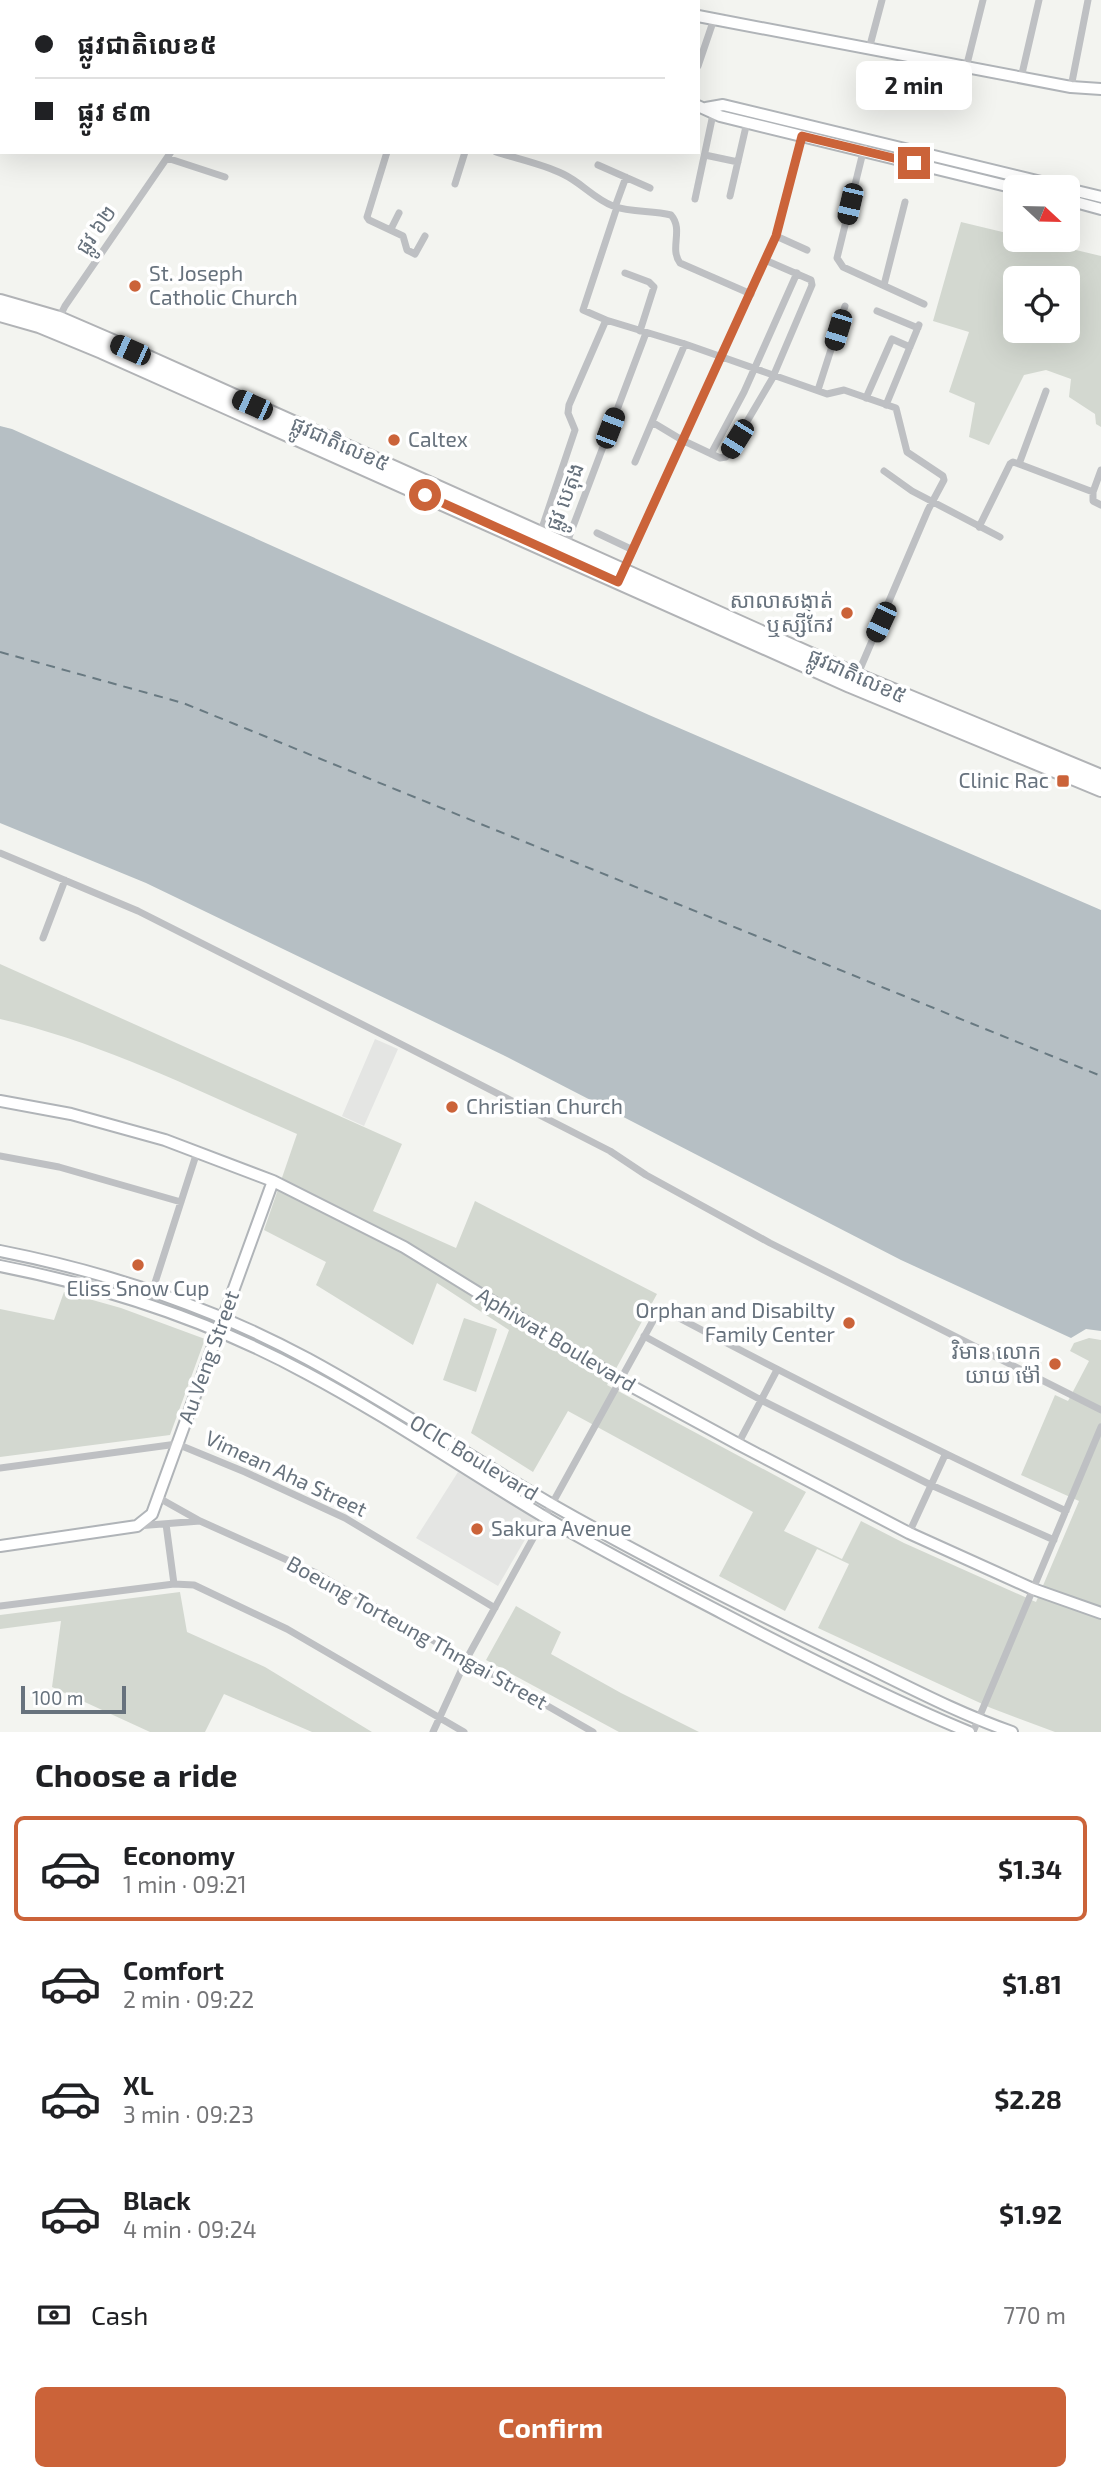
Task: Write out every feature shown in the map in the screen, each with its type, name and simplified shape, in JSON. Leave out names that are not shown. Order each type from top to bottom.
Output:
[{"type":"highway","name":"ផ្លូវជាតិលេខ៥","points":[[0,302],[563,550],[921,716],[1101,789]]},
{"type":"highway","name":"ផ្លូវជាតិលេខ៥","points":[[0,314],[57,325]]},
{"type":"highway","name":"ផ្លូវជាតិលេខ៥","points":[[621,577],[1101,777]]},
{"type":"street","points":[[869,49],[882,0]]},
{"type":"street","points":[[966,68],[983,0]]},
{"type":"street","points":[[1021,78],[1039,0]]},
{"type":"street","points":[[1071,88],[1088,0]]},
{"type":"street","points":[[700,16],[1071,88],[1101,89]]},
{"type":"street","points":[[700,55],[714,19]]},
{"type":"street","points":[[707,109],[723,105],[803,130],[1006,175]]},
{"type":"street","points":[[707,109],[747,122],[803,130]]},
{"type":"street","points":[[695,200],[712,120],[707,109]]},
{"type":"street","points":[[730,196],[747,122]]},
{"type":"street","points":[[621,577],[776,236],[803,130]]},
{"type":"street","points":[[865,145],[1003,185]]},
{"type":"street","points":[[865,145],[837,258],[843,267],[924,304]]},
{"type":"street","points":[[386,154],[367,217],[403,236],[407,250],[415,254],[425,236]]},
{"type":"street","points":[[456,184],[464,154]]},
{"type":"street","points":[[502,154],[561,173],[585,186],[593,196],[616,207],[671,215],[677,226],[674,250],[680,263],[751,294]]},
{"type":"street","points":[[169,155],[225,177]]},
{"type":"street","name":"ផ្លូវ ៦២","points":[[57,325],[65,306],[169,155]]},
{"type":"street","points":[[705,155],[738,162]]},
{"type":"street","points":[[598,165],[650,188]]},
{"type":"street","points":[[626,177],[583,310],[818,390],[831,394],[844,390],[897,409],[907,452],[943,475],[943,482],[857,676]]},
{"type":"street","points":[[1080,191],[1101,197]]},
{"type":"street","points":[[884,285],[905,202]]},
{"type":"street","points":[[1080,203],[1101,209]]},
{"type":"street","points":[[391,229],[399,213]]},
{"type":"street","points":[[776,236],[807,250]]},
{"type":"street","points":[[652,422],[710,454],[726,457],[760,404],[775,374],[812,285],[811,280],[765,260]]},
{"type":"street","name":"ផ្លូវ បេតុង","points":[[563,550],[643,332],[653,285],[625,273]]},
{"type":"street","points":[[710,454],[755,368],[797,273]]},
{"type":"street","points":[[818,390],[845,306]]},
{"type":"street","points":[[877,311],[919,326],[886,404]]},
{"type":"street","points":[[538,539],[575,430],[568,412],[569,405],[606,320]]},
{"type":"street","points":[[866,398],[892,339],[910,347]]},
{"type":"street","points":[[635,462],[685,344]]},
{"type":"street","points":[[1020,464],[1046,391]]},
{"type":"street","points":[[979,527],[1013,462],[1093,492]]},
{"type":"street","points":[[1101,470],[1093,492],[1094,502],[1101,505]]},
{"type":"street","points":[[884,471],[912,491],[1000,537]]},
{"type":"street","points":[[597,533],[633,550]]},
{"type":"street","points":[[0,853],[138,911],[405,1045],[610,1151],[646,1175],[770,1243],[1101,1410]]},
{"type":"street","points":[[43,939],[65,880]]},
{"type":"street","name":"Aphiwat Boulevard","points":[[0,1101],[71,1114],[165,1140],[273,1181],[404,1247],[620,1380],[738,1444],[909,1532],[1033,1588],[1101,1613]]},
{"type":"street","points":[[152,1292],[197,1152]]},
{"type":"street","points":[[0,1156],[59,1167],[181,1202]]},
{"type":"street","name":"Au Veng Street","points":[[136,1526],[152,1514],[159,1498],[273,1181]]},
{"type":"street","name":"OCIC Boulevard","points":[[0,1251],[84,1270],[224,1318],[309,1360],[552,1504],[796,1633],[978,1720],[1013,1732]]},
{"type":"street","name":"OCIC Boulevard","points":[[0,1266],[91,1286],[219,1331],[306,1372],[545,1517],[633,1566],[788,1647],[971,1732]]},
{"type":"street","points":[[433,1732],[466,1661],[660,1308],[945,1455],[1066,1511]]},
{"type":"street","points":[[645,1336],[761,1400],[931,1485],[1054,1540]]},
{"type":"street","points":[[738,1444],[777,1370]]},
{"type":"street","points":[[971,1732],[1101,1427]]},
{"type":"street","name":"Vimean Aha Street","points":[[0,1468],[177,1444],[345,1518],[495,1608]]},
{"type":"street","points":[[909,1532],[945,1455]]},
{"type":"street","name":"Boeung Torteung Thngai Street","points":[[159,1498],[200,1521],[316,1573],[593,1732]]},
{"type":"street","name":"Boeung Torteung Thngai Street","points":[[0,1546],[136,1526],[200,1521]]},
{"type":"street","points":[[166,1524],[174,1584]]},
{"type":"street","points":[[0,1606],[174,1584],[194,1585],[287,1629],[464,1732]]},
{"type":"shaded area","points":[[961,222],[1003,232],[1003,252],[1080,251],[1101,256],[1101,427],[1096,424],[1095,414],[1069,397],[1071,379],[1046,370],[1024,375],[989,445],[969,437],[975,403],[949,392],[969,332],[933,321]]},
{"type":"shaded area","points":[[0,426],[12,429],[649,715],[1101,910],[1101,1331],[1086,1329],[1071,1338],[901,1260],[503,1055],[146,883],[0,823]]},
{"type":"shaded area","points":[[0,964],[402,1144],[373,1211],[456,1248],[475,1201],[657,1294],[607,1385],[806,1492],[784,1531],[842,1559],[861,1521],[1036,1602],[1079,1501],[1021,1475],[1055,1395],[1068,1401],[1089,1361],[1070,1351],[1074,1343],[1089,1338],[1101,1340],[1101,1732],[1055,1732],[991,1708],[818,1628],[849,1564],[817,1549],[785,1611],[719,1576],[753,1512],[568,1411],[533,1472],[471,1433],[509,1330],[437,1283],[413,1345],[316,1285],[326,1262],[264,1230],[297,1134],[114,1055],[39,1029],[0,1019]]},
{"type":"shaded area","points":[[375,1039],[398,1049],[364,1126],[342,1116]]},
{"type":"shaded area","points":[[64,1292],[121,1308],[205,1339],[170,1435],[0,1457],[0,1309],[54,1320]]},
{"type":"shaded area","points":[[464,1318],[497,1329],[476,1392],[443,1380]]},
{"type":"shaded area","name":"Sakura Avenue","points":[[458,1472],[537,1519],[498,1586],[416,1538]]},
{"type":"shaded area","points":[[180,1592],[187,1632],[265,1667],[372,1732],[312,1732],[224,1694],[205,1732],[150,1732],[52,1687],[61,1621],[0,1629],[0,1615]]},
{"type":"shaded area","points":[[516,1606],[561,1632],[551,1654],[699,1732],[619,1732],[486,1660]]},
{"type":"ferry route","points":[[0,652],[183,703],[1101,1076]]},
{"type":"place","name":"St. Joseph Catholic Church","points":[[135,286]]},
{"type":"place","name":"Caltex","points":[[394,440]]},
{"type":"place","name":"សាលាសង្កាត់ ឬស្សីកែវ","points":[[847,613]]},
{"type":"place","name":"Clinic Rac","points":[[1063,781]]},
{"type":"place","name":"Christian Church","points":[[452,1107]]},
{"type":"place","name":"Eliss Snow Cup","points":[[138,1265]]},
{"type":"place","name":"Orphan and Disabilty Family Center","points":[[849,1323]]},
{"type":"place","name":"វិមាន លោក យាយ ម៉ៅ","points":[[1055,1364]]},
{"type":"place","name":"Sakura Avenue","points":[[477,1529]]},
{"type":"route","points":[[425,495],[618,582],[776,236],[802,136],[914,163]]}]
